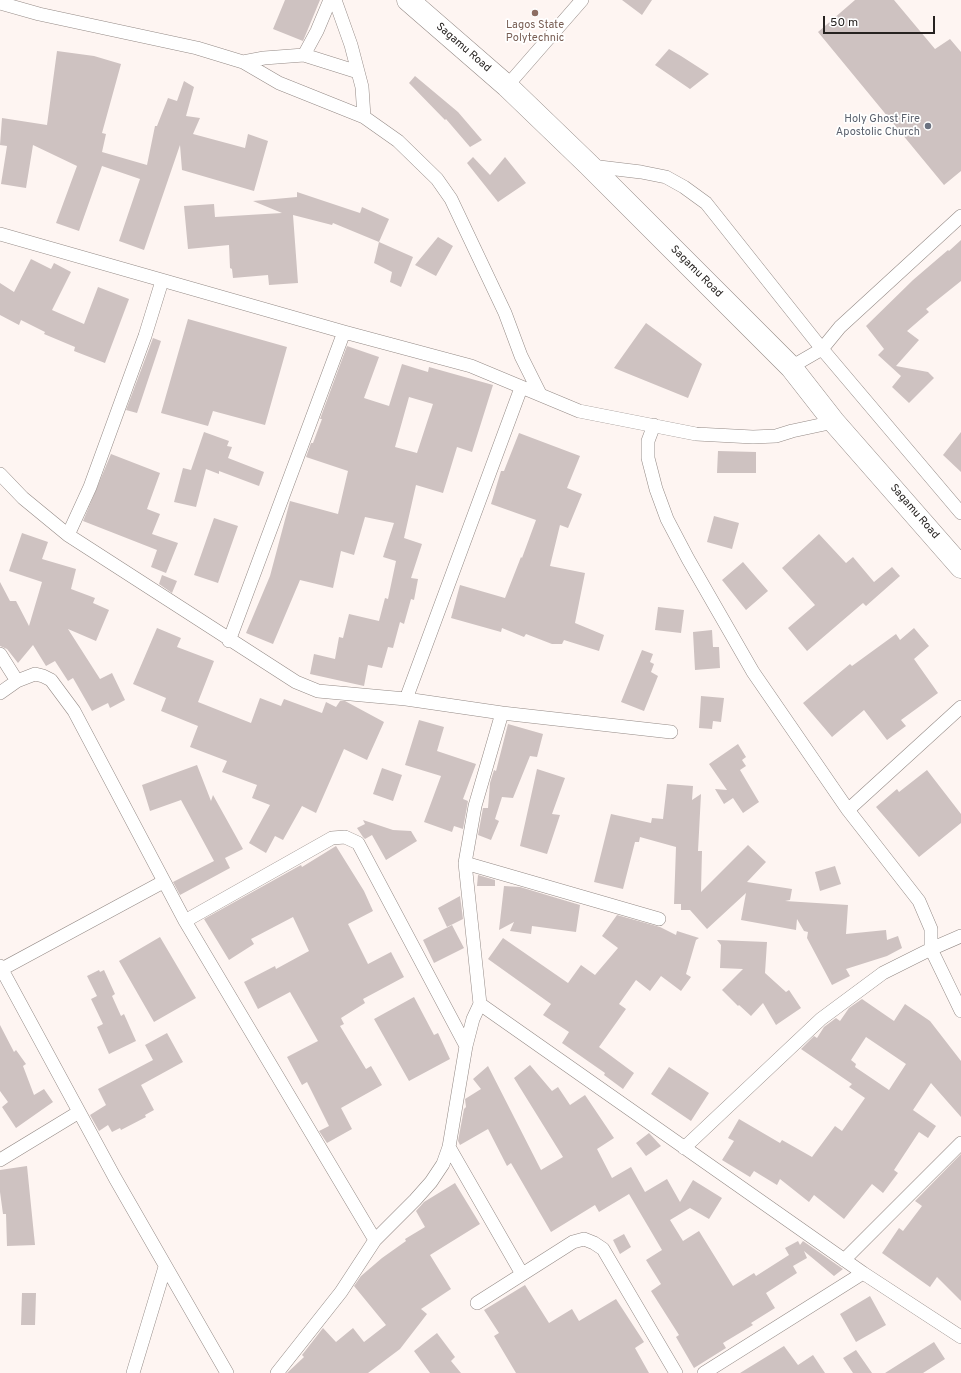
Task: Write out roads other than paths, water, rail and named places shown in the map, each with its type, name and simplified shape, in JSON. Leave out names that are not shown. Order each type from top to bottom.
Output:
[{"type":"highway","name":"Sagamu Road","points":[[408,0],[507,86],[589,165],[791,367],[834,422],[961,567]]},
{"type":"street","points":[[304,55],[317,31],[330,0]]},
{"type":"street","points":[[335,0],[351,45],[362,87],[364,117]]},
{"type":"street","points":[[507,86],[582,0]]},
{"type":"street","points":[[0,3],[39,14],[197,48],[243,62],[279,83],[364,117],[398,141],[437,179],[451,199],[505,313],[521,356],[540,394]]},
{"type":"street","points":[[243,62],[264,58],[304,55],[358,72]]},
{"type":"street","points":[[589,165],[666,177],[706,203],[822,349],[961,512]]},
{"type":"street","points":[[791,367],[822,349],[840,327],[961,216]]},
{"type":"street","points":[[0,234],[162,281],[471,366],[579,411],[696,434],[753,437],[776,436],[834,422]]},
{"type":"street","points":[[68,535],[90,487],[145,336],[162,281]]},
{"type":"street","points":[[229,641],[344,332]]},
{"type":"street","points":[[406,699],[521,388]]},
{"type":"street","points":[[654,425],[648,441],[648,458],[656,490],[667,519],[753,672],[848,810],[919,901],[931,929],[931,949],[961,1011]]},
{"type":"street","points":[[0,474],[23,498],[68,535],[229,641],[296,682],[318,691],[406,699],[502,713],[671,732]]},
{"type":"street","points":[[0,654],[16,681]]},
{"type":"street","points":[[0,693],[16,681],[35,674],[52,680],[74,711],[163,882],[185,921],[375,1240]]},
{"type":"street","points":[[848,810],[961,707]]},
{"type":"street","points":[[278,1373],[341,1292],[375,1240],[431,1182],[443,1164],[449,1146],[466,1046],[473,1020],[480,1004],[465,862],[475,806],[502,713]]},
{"type":"street","points":[[185,921],[332,838],[345,837],[358,843],[466,1046]]},
{"type":"street","points":[[465,862],[659,919]]},
{"type":"street","points":[[163,882],[1,967],[165,1267],[227,1373]]},
{"type":"street","points":[[684,1148],[821,1019],[883,973],[961,936]]},
{"type":"street","points":[[480,1004],[844,1260],[961,1337]]},
{"type":"street","points":[[0,1160],[79,1112]]},
{"type":"street","points":[[844,1260],[961,1143]]},
{"type":"street","points":[[449,1146],[522,1274]]},
{"type":"street","points":[[477,1303],[573,1242],[584,1239],[603,1249],[676,1373]]},
{"type":"street","points":[[133,1373],[165,1267]]},
{"type":"street","points":[[704,1373],[863,1273]]},
{"type":"place","name":"Lagos State Polytechnic","points":[[535,13]]},
{"type":"place","name":"Holy Ghost Fire Apostolic Church","points":[[928,126]]}]
